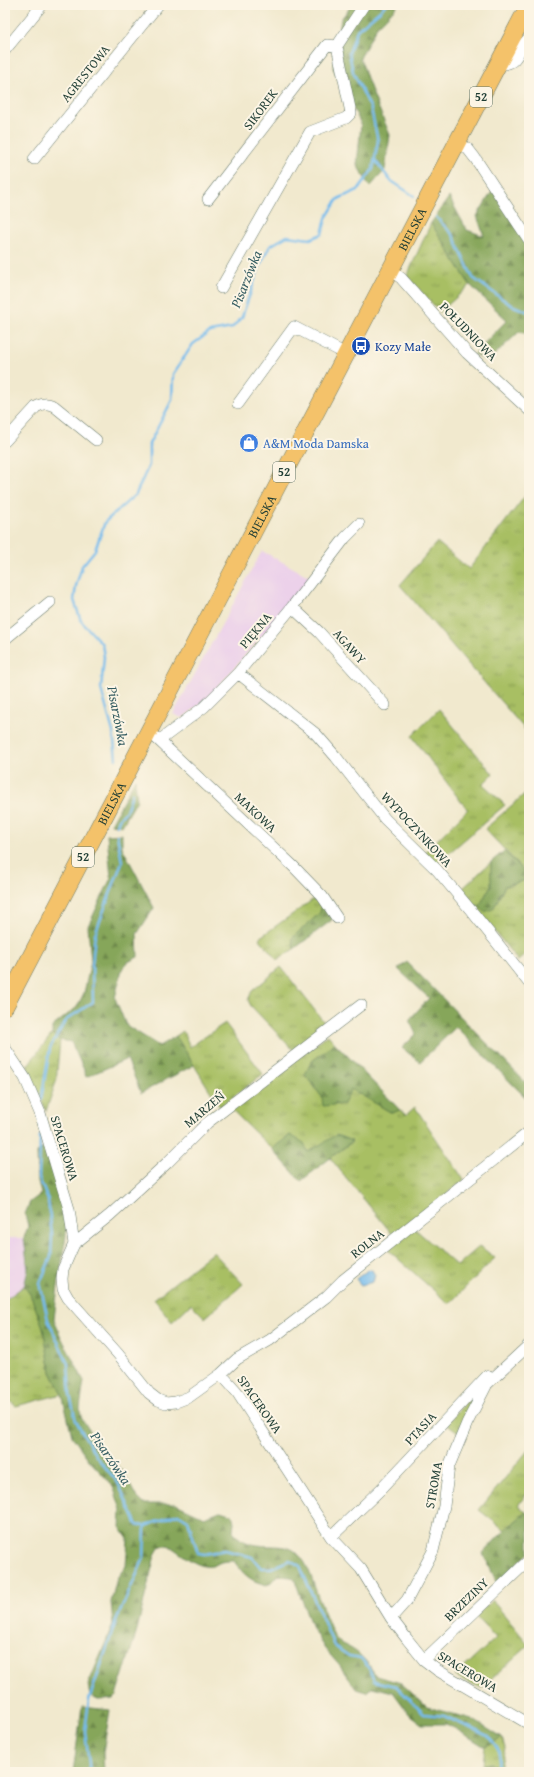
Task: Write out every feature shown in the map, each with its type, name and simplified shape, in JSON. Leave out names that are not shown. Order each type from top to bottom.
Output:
[{"type":"main road","name":"BIELSKA","points":[[5,1006],[154,737],[346,354],[528,5]]},
{"type":"street","points":[[5,50],[42,5]]},
{"type":"street","name":"AGRESTOWA","points":[[34,159],[158,5]]},
{"type":"street","points":[[222,288],[310,132],[346,118],[350,113],[337,46],[364,5]]},
{"type":"street","points":[[498,64],[506,65],[514,60],[529,38]]},
{"type":"street","name":"SIKOREK","points":[[208,199],[327,45],[337,46]]},
{"type":"street","points":[[457,141],[468,149],[475,158],[529,240]]},
{"type":"street","name":"POŁUDNIOWA","points":[[390,270],[401,278],[467,353],[529,410]]},
{"type":"street","points":[[238,404],[294,327],[346,354]]},
{"type":"street","points":[[5,441],[36,407],[42,403],[48,403],[54,406],[96,440]]},
{"type":"street","name":"PIĘKNA","points":[[154,737],[204,708],[238,673],[292,608],[345,538],[359,524]]},
{"type":"street","points":[[5,639],[50,602]]},
{"type":"street","name":"AGAWY","points":[[292,608],[318,632],[385,705]]},
{"type":"street","name":"WYPOCZYNKOWA","points":[[238,673],[316,734],[385,819],[437,870],[529,983]]},
{"type":"street","name":"MAKOWA","points":[[154,737],[293,866],[322,896],[337,918]]},
{"type":"street","name":"MARZEŃ","points":[[74,1244],[115,1210],[207,1123],[361,1005]]},
{"type":"street","name":"SPACEROWA","points":[[5,1048],[24,1078],[40,1113],[69,1210],[74,1244],[63,1269],[63,1289],[68,1298],[118,1354],[149,1393],[162,1402],[176,1402],[189,1397],[221,1374],[238,1392],[331,1538],[361,1569],[391,1618],[424,1660],[437,1670],[529,1724]]},
{"type":"street","name":"ROLNA","points":[[221,1374],[237,1359],[270,1340],[326,1297],[343,1280],[529,1132]]},
{"type":"street","name":"PTASIA","points":[[331,1538],[382,1488],[489,1374],[529,1336]]},
{"type":"street","name":"STROMA","points":[[391,1618],[407,1600],[433,1552],[444,1506],[449,1466],[467,1423],[488,1384],[529,1345]]},
{"type":"street","name":"BRZEZINY","points":[[424,1660],[529,1560]]},
{"type":"shaded area","points":[[262,551],[312,578],[207,699],[182,718],[173,714]]},
{"type":"shaded area","points":[[5,1238],[24,1238],[28,1270],[24,1286],[5,1300]]},
{"type":"green space","points":[[352,5],[398,5],[376,28],[360,58],[390,135],[385,170],[370,187],[357,165],[361,124],[333,68],[341,19]]},
{"type":"green space","points":[[493,190],[529,247],[529,334],[519,332],[488,361],[474,354],[507,320],[470,285],[431,223],[449,197],[467,230],[484,236],[477,216]]},
{"type":"green space","points":[[431,223],[470,285],[440,312],[407,276]]},
{"type":"green space","points":[[529,491],[529,734],[400,585],[437,542],[469,569]]},
{"type":"green space","points":[[439,709],[493,774],[483,784],[505,805],[436,864],[425,852],[468,809],[412,736]]},
{"type":"green space","points":[[135,779],[137,800],[122,826],[111,824]]},
{"type":"green space","points":[[529,790],[529,876],[485,829]]},
{"type":"green space","points":[[122,834],[122,847],[154,908],[137,934],[138,957],[128,962],[122,969],[115,998],[126,1025],[159,1046],[176,1036],[194,1065],[141,1093],[127,1059],[86,1077],[71,1042],[60,1040],[52,1034],[52,1027],[77,1007],[84,993],[91,961],[88,926],[111,878],[107,835]]},
{"type":"green space","points":[[504,851],[529,876],[529,879],[505,886],[493,909],[484,912],[479,907],[491,885],[491,862]]},
{"type":"green space","points":[[491,862],[491,885],[479,907],[493,909],[505,886],[529,879],[529,951],[518,961],[462,889]]},
{"type":"green space","points":[[318,896],[327,907],[321,908],[320,913],[292,938],[294,949],[277,960],[259,938]]},
{"type":"green space","points":[[327,907],[332,920],[294,949],[292,938],[320,913],[321,908]]},
{"type":"green space","points":[[407,962],[529,1086],[529,1101],[456,1027],[420,1062],[402,1048],[416,1034],[409,1020],[429,998],[398,969]]},
{"type":"green space","points":[[281,967],[327,1026],[295,1052],[251,1006],[248,1000],[252,991]]},
{"type":"green space","points":[[225,1023],[263,1074],[220,1107],[176,1036],[183,1031],[190,1047]]},
{"type":"green space","points":[[52,1034],[60,1040],[56,1082],[46,1111],[27,1066]]},
{"type":"green space","points":[[328,1035],[335,1043],[311,1062],[305,1075],[322,1097],[351,1089],[392,1113],[400,1110],[406,1115],[415,1107],[464,1180],[393,1235],[330,1158],[352,1142],[313,1149],[308,1152],[290,1135],[272,1149],[230,1108]]},
{"type":"green space","points":[[335,1043],[400,1110],[392,1113],[351,1089],[344,1104],[323,1106],[322,1097],[305,1075],[311,1062]]},
{"type":"green space","points":[[290,1135],[304,1143],[308,1152],[336,1135],[352,1141],[301,1181],[272,1149]]},
{"type":"green space","points":[[46,1147],[66,1212],[66,1236],[54,1319],[60,1335],[84,1381],[80,1408],[81,1417],[99,1446],[122,1470],[136,1496],[144,1504],[176,1504],[204,1517],[220,1511],[232,1514],[234,1522],[233,1532],[241,1539],[258,1545],[290,1548],[301,1557],[308,1568],[335,1639],[358,1653],[376,1676],[401,1683],[427,1707],[472,1719],[502,1738],[485,1747],[446,1724],[422,1724],[410,1715],[393,1692],[373,1687],[366,1692],[356,1689],[339,1665],[325,1649],[312,1628],[295,1580],[291,1577],[279,1576],[267,1585],[256,1582],[248,1577],[234,1561],[221,1562],[212,1566],[200,1565],[168,1545],[159,1548],[155,1555],[136,1634],[116,1696],[113,1699],[98,1700],[90,1696],[88,1685],[113,1625],[111,1602],[117,1578],[126,1566],[128,1539],[120,1527],[121,1510],[113,1486],[89,1460],[72,1436],[62,1394],[51,1372],[43,1327],[30,1294],[24,1286],[28,1270],[24,1238],[28,1226],[25,1214],[30,1202],[41,1194],[38,1181],[37,1152]]},
{"type":"green space","points":[[414,1228],[457,1266],[480,1246],[495,1258],[449,1304],[387,1249]]},
{"type":"green space","points":[[213,1252],[243,1284],[205,1318],[191,1304],[172,1322],[154,1299]]},
{"type":"green space","points":[[24,1286],[30,1294],[43,1327],[51,1372],[62,1394],[16,1406],[5,1397],[5,1300]]},
{"type":"green space","points":[[477,1390],[458,1433],[446,1424]]},
{"type":"green space","points":[[529,1449],[529,1491],[518,1505],[526,1512],[505,1530],[479,1510]]},
{"type":"green space","points":[[526,1512],[529,1515],[529,1553],[497,1583],[483,1553],[505,1530]]},
{"type":"green space","points":[[492,1600],[529,1645],[482,1688],[455,1676],[496,1638],[476,1616]]},
{"type":"green space","points":[[82,1707],[110,1710],[103,1752],[104,1772],[73,1772]]},
{"type":"green space","points":[[502,1738],[505,1748],[500,1768],[491,1763],[483,1765],[485,1747]]},
{"type":"green space","points":[[491,1763],[508,1772],[480,1772],[483,1765]]},
{"type":"water","points":[[369,1269],[372,1270],[375,1275],[373,1282],[361,1285],[356,1279]]},
{"type":"waterway","name":"Pisarzówka","points":[[116,759],[113,732],[101,689],[104,657],[102,644],[81,621],[74,600],[76,586],[82,566],[95,550],[105,522],[136,494],[149,465],[149,444],[172,400],[173,374],[193,344],[210,332],[232,328],[242,317],[260,265],[270,246],[287,236],[310,239],[322,234],[326,218],[338,199],[358,190],[373,169],[378,141],[371,109],[353,72],[349,53],[357,30],[385,5]]},
{"type":"waterway","points":[[375,160],[390,180],[414,196]]},
{"type":"waterway","points":[[436,217],[453,235],[473,278],[511,305],[529,312]]},
{"type":"waterway","name":"Pisarzówka","points":[[117,825],[119,819],[126,811],[132,794]]},
{"type":"waterway","name":"Pisarzówka","points":[[41,1100],[50,1048],[66,1020],[93,1002],[92,965],[95,934],[122,862],[117,835]]},
{"type":"waterway","name":"Pisarzówka","points":[[40,1136],[39,1178],[48,1200],[52,1235],[51,1257],[40,1283],[48,1320],[68,1364],[70,1395],[76,1421],[96,1456],[118,1483],[137,1525],[145,1526],[178,1514],[188,1520],[198,1553],[205,1554],[225,1550],[252,1557],[261,1568],[271,1568],[290,1560],[300,1566],[334,1646],[349,1656],[361,1658],[370,1670],[374,1681],[396,1686],[424,1714],[444,1716],[488,1736],[500,1752],[498,1772]]},
{"type":"waterway","points":[[90,1772],[85,1731],[89,1700],[116,1621],[144,1558],[145,1526]]},
{"type":"place","name":"Kozy Małe","points":[[361,346]]},
{"type":"place","name":"A&M Moda Damska","points":[[249,443]]}]
